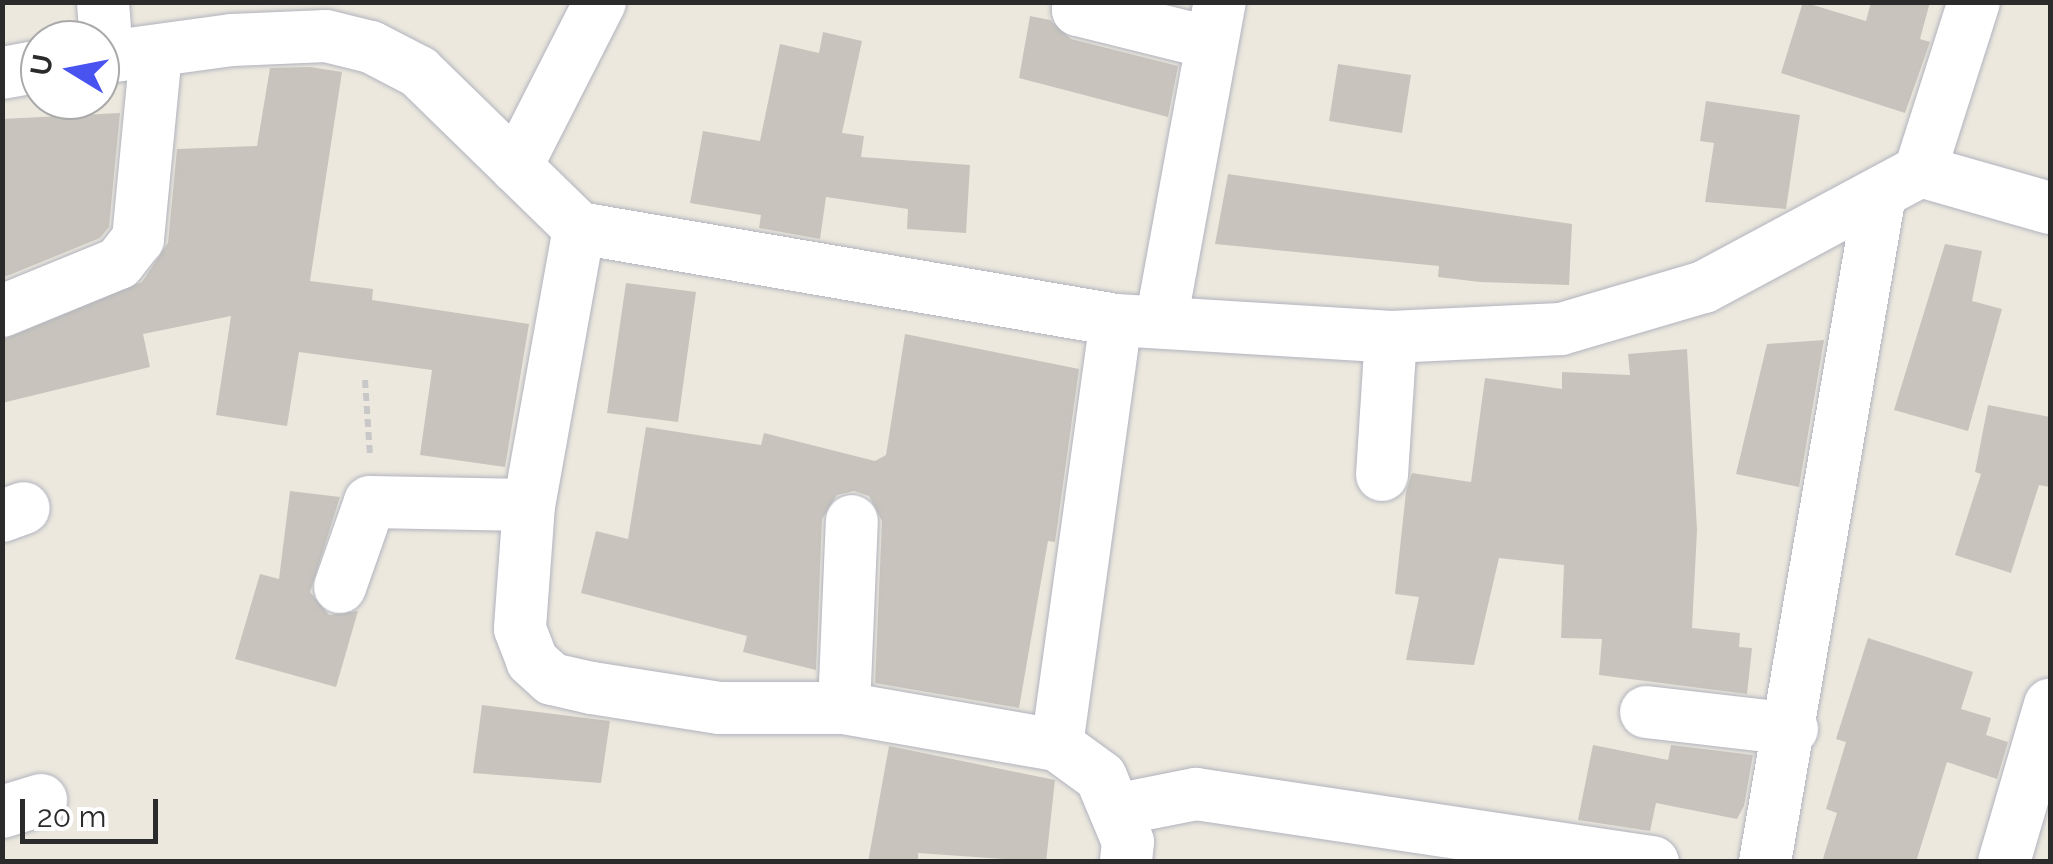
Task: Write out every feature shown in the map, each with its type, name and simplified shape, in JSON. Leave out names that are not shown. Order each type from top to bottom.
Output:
[{"type":"street","points":[[2,312],[119,263],[138,239],[121,56],[103,2]]},
{"type":"street","points":[[516,167],[600,2]]},
{"type":"street","points":[[1765,862],[1900,182],[1974,2]]},
{"type":"street","points":[[1057,746],[1138,321],[1214,22],[1065,5]]},
{"type":"street","points":[[121,56],[326,36],[371,47],[419,72],[579,228],[1138,321],[1391,338],[1561,330],[1627,314],[1704,287],[1900,182],[2050,208]]},
{"type":"street","points":[[579,228],[528,506],[520,629],[532,662],[552,679],[719,708],[844,708],[1057,746],[1101,777],[1128,842],[1126,862]]},
{"type":"street","points":[[1382,475],[1391,338]]},
{"type":"street","points":[[340,587],[370,502],[528,506]]},
{"type":"street","points":[[844,708],[852,521]]},
{"type":"street","points":[[2004,862],[2050,706]]},
{"type":"street","points":[[1646,712],[1792,729]]},
{"type":"street","points":[[1114,810],[1196,794],[1653,862]]},
{"type":"path","points":[[366,380],[370,502]]},
{"type":"building","points":[[1803,2],[1866,21],[1871,2],[1930,2],[1920,39],[1930,42],[1905,113],[1781,73]]},
{"type":"building","points":[[1030,16],[1050,20],[1071,39],[1178,66],[1168,117],[1019,78]]},
{"type":"building","points":[[823,32],[862,41],[842,133],[864,136],[861,157],[970,165],[966,233],[907,229],[908,209],[826,197],[820,239],[759,228],[761,215],[690,203],[703,131],[760,141],[780,44],[819,53]]},
{"type":"building","points":[[1338,64],[1411,75],[1402,133],[1329,121]]},
{"type":"building","points":[[310,67],[342,72],[310,281],[373,289],[372,300],[529,324],[505,467],[420,455],[432,370],[299,352],[287,426],[216,415],[231,316],[143,334],[150,367],[2,403],[2,340],[142,282],[168,243],[177,149],[257,146],[270,68]]},
{"type":"building","points":[[1706,101],[1800,115],[1786,209],[1705,202],[1714,143],[1700,141]]},
{"type":"building","points":[[2,119],[119,120],[109,227],[100,238],[2,278]]},
{"type":"building","points":[[1228,174],[1572,224],[1569,285],[1480,282],[1438,277],[1439,266],[1215,244]]},
{"type":"building","points":[[1945,244],[1982,251],[1972,301],[2002,309],[1968,431],[1894,410]]},
{"type":"building","points":[[626,283],[696,292],[678,422],[607,413]]},
{"type":"building","points":[[905,334],[1079,369],[1055,542],[1048,541],[1019,708],[875,683],[882,521],[869,496],[854,491],[837,495],[822,519],[816,670],[743,652],[747,636],[581,593],[596,531],[628,539],[646,427],[761,445],[764,433],[875,461],[886,455]]},
{"type":"building","points":[[1824,340],[1799,487],[1736,474],[1767,344]]},
{"type":"building","points":[[1687,349],[1697,530],[1692,628],[1740,633],[1739,647],[1752,648],[1747,694],[1599,675],[1602,639],[1561,638],[1564,565],[1499,558],[1474,665],[1406,660],[1419,597],[1395,594],[1406,492],[1412,473],[1471,482],[1485,378],[1562,389],[1562,372],[1630,375],[1628,354]]},
{"type":"building","points":[[1988,405],[2050,417],[2050,487],[2039,485],[2011,573],[1955,555],[1981,474],[1975,472]]},
{"type":"building","points":[[290,491],[340,497],[310,592],[329,615],[358,611],[336,687],[235,659],[260,574],[279,579]]},
{"type":"building","points":[[1868,638],[1973,672],[1961,709],[1991,718],[1986,735],[2008,742],[1997,779],[1947,762],[1916,862],[1822,862],[1837,813],[1826,809],[1846,742],[1836,739]]},
{"type":"building","points":[[482,705],[610,721],[601,783],[473,773]]},
{"type":"building","points":[[1593,745],[1668,760],[1671,745],[1753,755],[1744,806],[1737,819],[1656,803],[1650,831],[1578,820]]},
{"type":"building","points":[[889,746],[1055,780],[1046,862],[918,853],[918,862],[868,862]]}]
